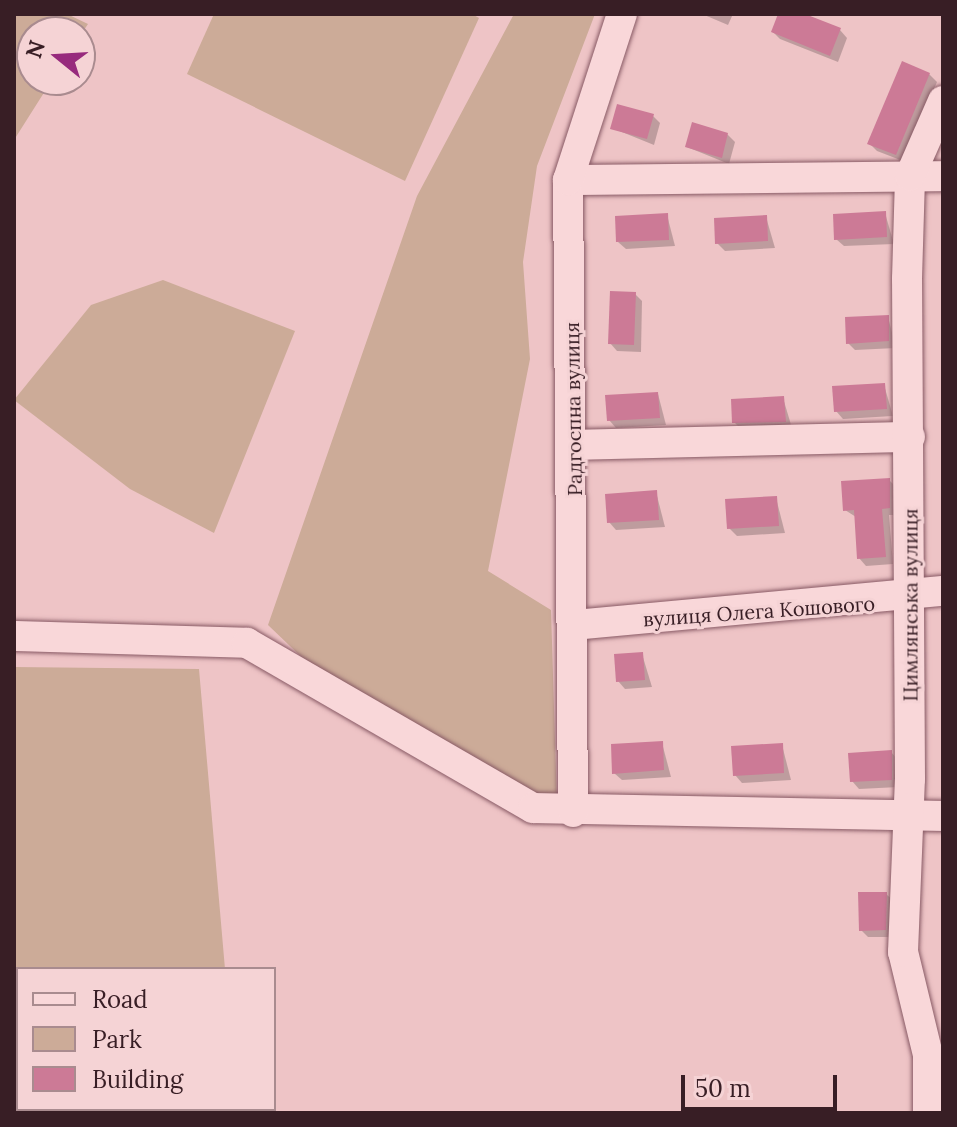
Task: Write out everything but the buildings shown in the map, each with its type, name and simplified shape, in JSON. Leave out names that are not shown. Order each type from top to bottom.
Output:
[{"type":"street","name":"Радгоспна вулиця","points":[[573,812],[574,445],[568,180],[622,14]]},
{"type":"street","name":"Цимлянська вулиця","points":[[933,1099],[928,1055],[903,952],[909,816],[910,176],[943,101]]},
{"type":"street","points":[[568,180],[943,176]]},
{"type":"street","points":[[574,445],[910,437]]},
{"type":"street","name":"вулиця Олега Кошового","points":[[574,625],[910,599],[943,591]]},
{"type":"street","points":[[14,636],[247,643],[533,808],[573,812],[943,816]]},
{"type":"green space","points":[[14,14],[67,14],[71,16],[16,16],[16,96],[42,96],[14,140]]},
{"type":"green space","points":[[214,14],[472,14],[479,18],[405,181],[187,74]]},
{"type":"green space","points":[[514,14],[595,14],[537,166],[523,262],[530,359],[488,571],[551,610],[557,805],[313,668],[268,625],[417,196]]},
{"type":"green space","points":[[163,280],[295,331],[214,533],[130,489],[14,400],[91,305]]},
{"type":"green space","points":[[14,667],[199,669],[225,967],[16,967],[16,1111],[231,1113],[14,1113]]}]
